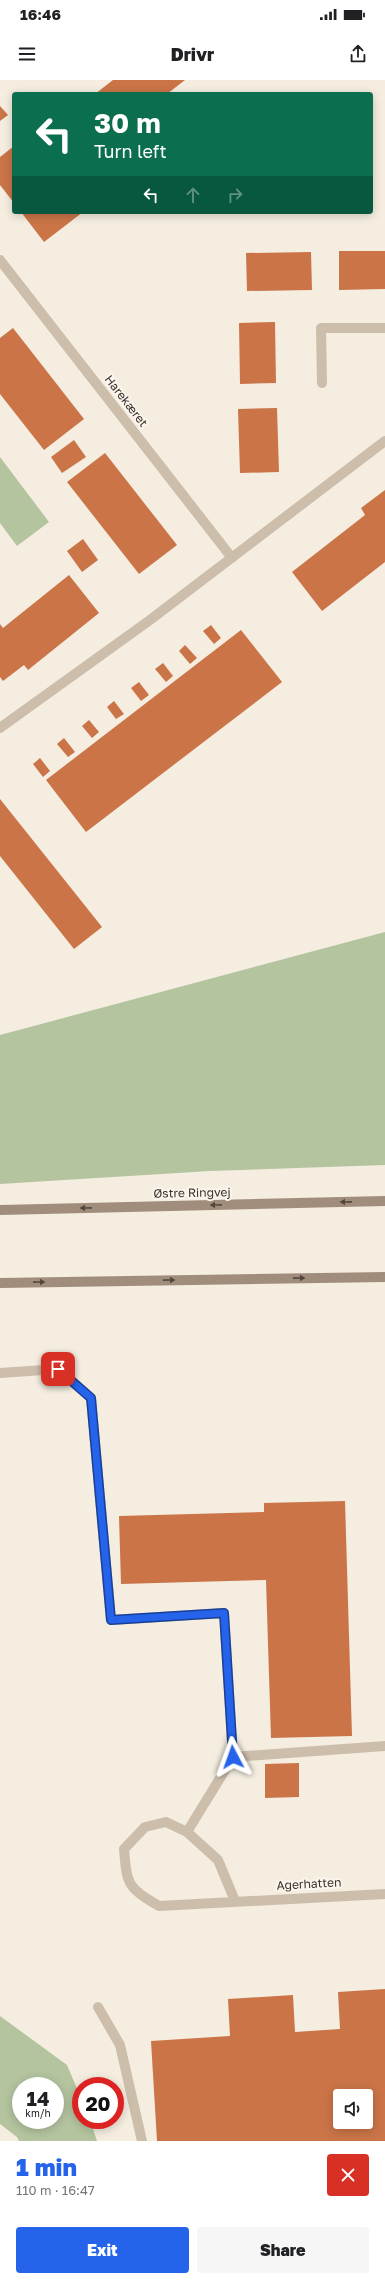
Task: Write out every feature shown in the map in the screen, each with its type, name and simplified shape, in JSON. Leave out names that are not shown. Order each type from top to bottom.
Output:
[{"type":"main road","name":"Østre Ringvej","points":[[0,1210],[385,1201]]},
{"type":"main road","points":[[0,1283],[385,1277]]},
{"type":"street","name":"Harekæret","points":[[0,260],[232,558]]},
{"type":"street","points":[[322,383],[321,328],[385,328]]},
{"type":"street","points":[[0,728],[232,558],[385,441]]},
{"type":"street","points":[[0,1373],[58,1369],[91,1398],[111,1620],[224,1613],[233,1757],[187,1832]]},
{"type":"street","points":[[233,1757],[385,1746]]},
{"type":"street","name":"Agerhatten","points":[[235,1901],[218,1860],[187,1832],[166,1822],[145,1827],[124,1848],[127,1877],[136,1893],[159,1906],[385,1894]]},
{"type":"street","points":[[98,2008],[120,2045],[142,2141]]},
{"type":"green space","points":[[0,457],[49,522],[17,546],[0,523]]},
{"type":"green space","points":[[385,932],[385,1165],[210,1171],[0,1184],[0,1035]]},
{"type":"green space","points":[[0,2016],[67,2065],[72,2077],[72,2129],[93,2129],[97,2141],[19,2141],[17,2137],[0,2124]]},
{"type":"building","points":[[113,80],[185,80],[170,92],[98,92]]},
{"type":"building","points":[[0,106],[8,115],[0,121]]},
{"type":"building","points":[[12,148],[12,200],[0,185],[0,157]]},
{"type":"building","points":[[23,214],[80,214],[44,242]]},
{"type":"building","points":[[339,251],[385,251],[385,289],[339,290]]},
{"type":"building","points":[[311,252],[312,290],[247,291],[246,253]]},
{"type":"building","points":[[275,322],[276,383],[240,384],[239,323]]},
{"type":"building","points":[[13,328],[84,419],[44,450],[0,394],[0,338]]},
{"type":"building","points":[[277,408],[279,472],[240,473],[238,409]]},
{"type":"building","points":[[74,440],[86,457],[62,473],[51,457]]},
{"type":"building","points":[[105,453],[177,545],[139,574],[67,482]]},
{"type":"building","points":[[385,490],[385,562],[322,611],[292,572],[365,515],[361,508]]},
{"type":"building","points":[[83,539],[98,560],[82,572],[67,551]]},
{"type":"building","points":[[69,575],[99,613],[28,670],[24,665],[3,681],[0,677],[0,624],[3,628]]},
{"type":"building","points":[[211,625],[221,638],[214,644],[203,631]]},
{"type":"building","points":[[241,630],[282,682],[86,832],[46,780]]},
{"type":"building","points":[[185,645],[197,658],[190,664],[179,651]]},
{"type":"building","points":[[163,663],[173,676],[166,682],[155,669]]},
{"type":"building","points":[[139,682],[149,695],[141,701],[131,688]]},
{"type":"building","points":[[114,701],[124,714],[116,719],[107,707]]},
{"type":"building","points":[[89,720],[99,732],[92,738],[82,726]]},
{"type":"building","points":[[64,738],[75,752],[68,757],[57,744]]},
{"type":"building","points":[[40,758],[50,771],[43,777],[33,764]]},
{"type":"building","points":[[0,799],[102,927],[74,949],[0,856]]},
{"type":"building","points":[[345,1501],[352,1736],[271,1738],[266,1580],[121,1584],[119,1516],[264,1512],[264,1503]]},
{"type":"building","points":[[299,1763],[299,1797],[265,1798],[265,1764]]},
{"type":"building","points":[[385,1989],[385,2141],[157,2141],[151,2041],[230,2036],[228,1999],[293,1995],[295,2032],[340,2029],[338,1992]]},
{"type":"route","points":[[58,1369],[91,1398],[111,1620],[224,1613],[233,1757]]}]
